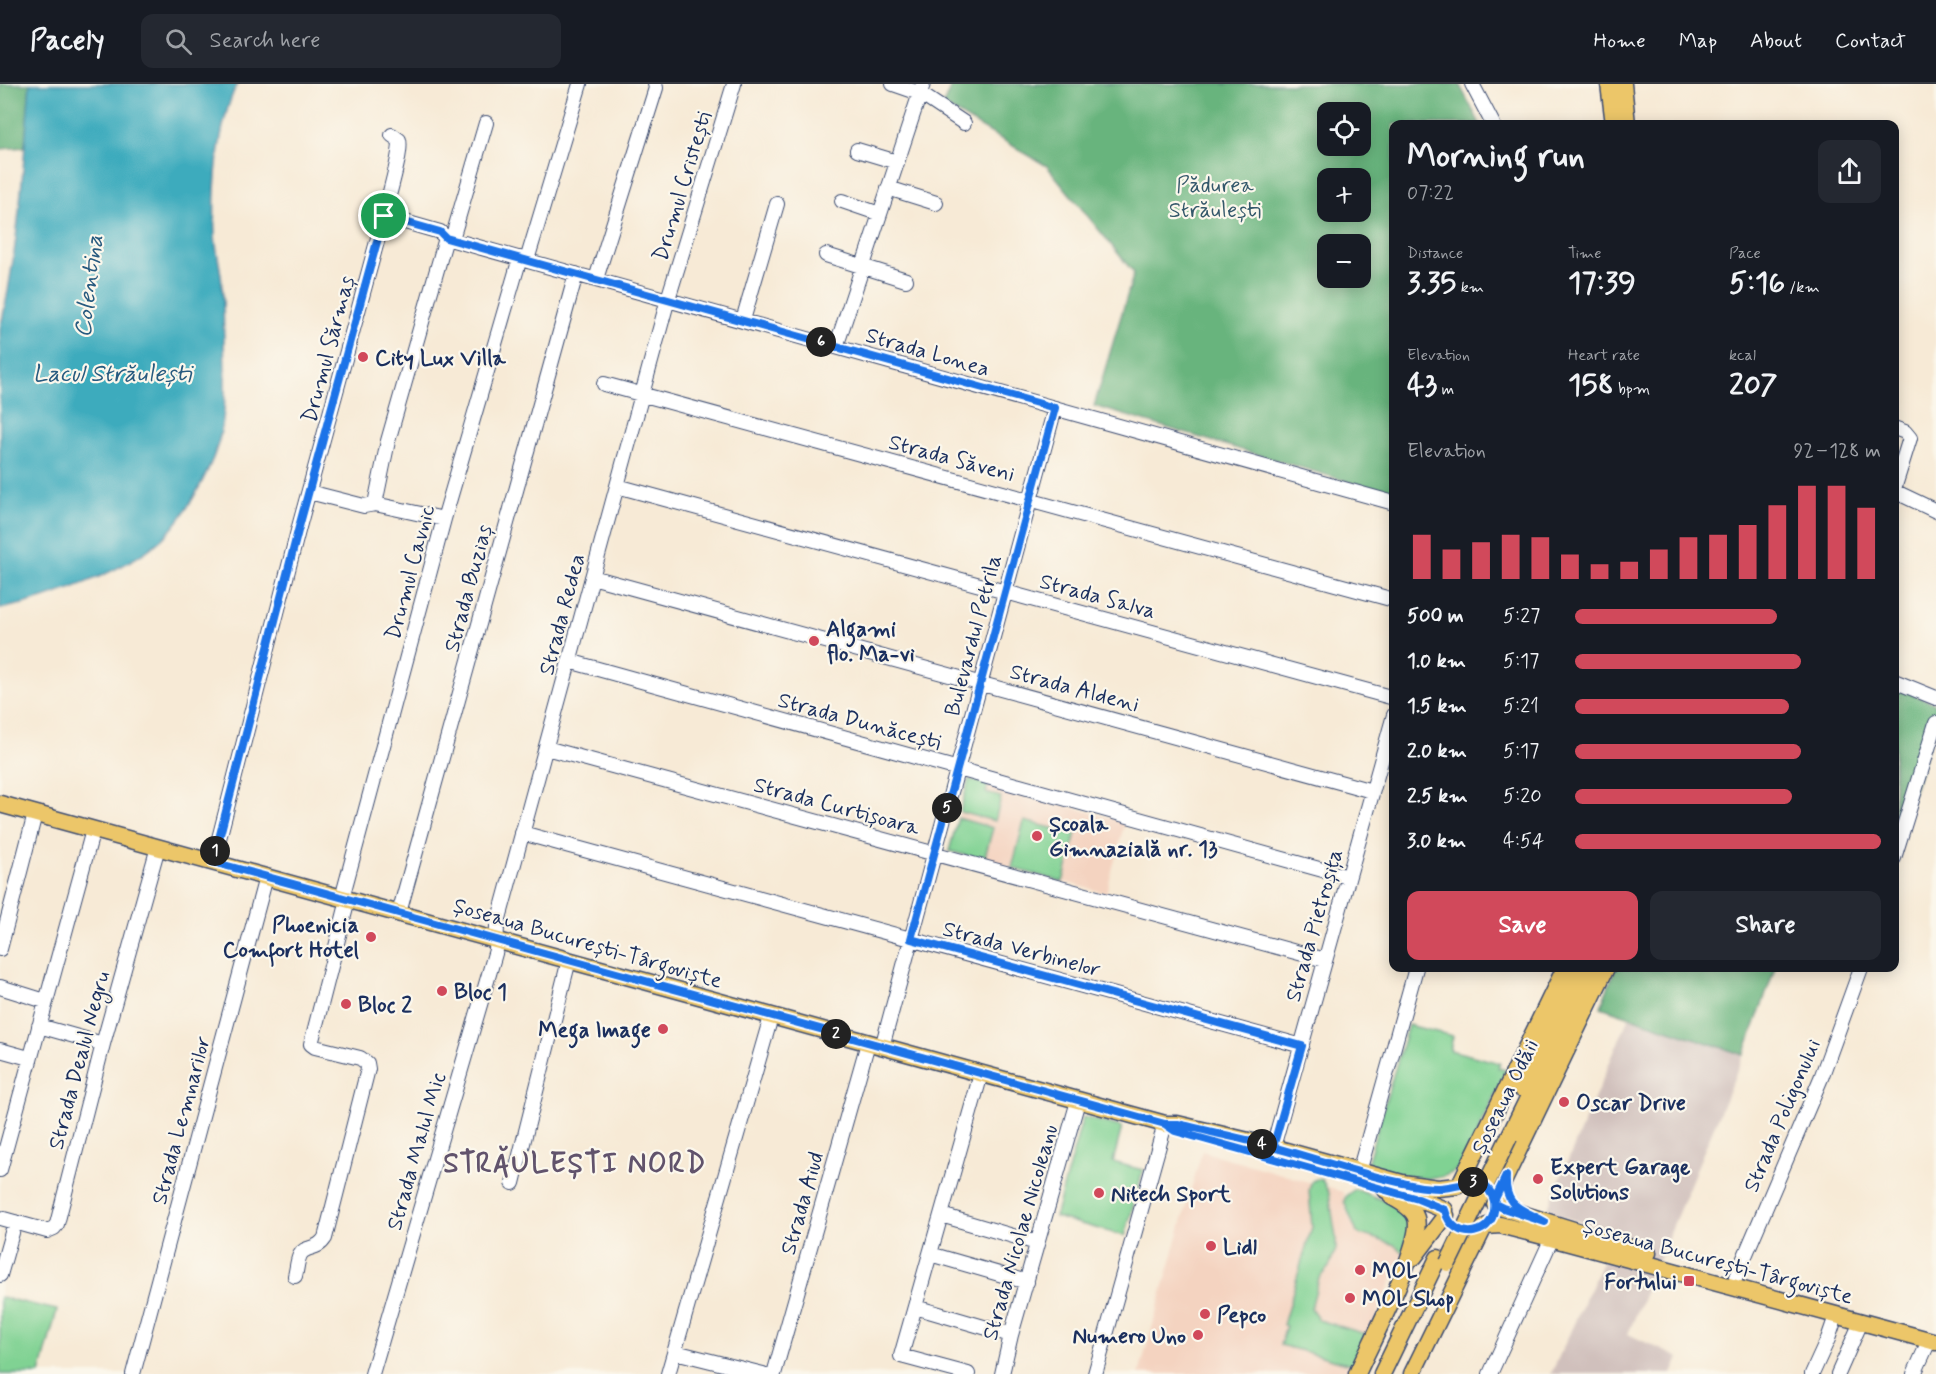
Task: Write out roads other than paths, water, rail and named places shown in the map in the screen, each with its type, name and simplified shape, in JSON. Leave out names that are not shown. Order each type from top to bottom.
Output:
[{"type":"main road","points":[[1609,84],[1614,120]]},
{"type":"main road","points":[[1623,84],[1627,120]]},
{"type":"main road","name":"Șoseaua București-Târgoviște","points":[[0,804],[1078,1101],[1165,1124],[1178,1124],[1273,1147],[1418,1199],[1445,1213]]},
{"type":"main road","points":[[1407,1267],[1445,1213],[1447,1196],[1459,1185],[1563,972]]},
{"type":"main road","name":"Șoseaua Odăii","points":[[1504,1135],[1577,972]]},
{"type":"main road","name":"Șoseaua Odăii","points":[[1382,1374],[1443,1260],[1504,1135],[1590,972]]},
{"type":"main road","points":[[1412,1374],[1455,1285],[1494,1214],[1495,1202],[1506,1176],[1604,972]]},
{"type":"main road","name":"Șoseaua București-Târgoviște","points":[[1165,1124],[1175,1131],[1199,1138],[1363,1178],[1438,1188],[1459,1185]]},
{"type":"main road","points":[[1506,1176],[1507,1196],[1512,1203],[1548,1232]]},
{"type":"main road","points":[[1357,1374],[1407,1267],[1417,1234],[1413,1211],[1363,1178]]},
{"type":"main road","points":[[1459,1185],[1467,1182],[1481,1184],[1487,1188],[1495,1202]]},
{"type":"main road","name":"Șoseaua București-Târgoviște","points":[[1495,1202],[1548,1232],[1836,1316],[1934,1338]]},
{"type":"main road","points":[[1445,1213],[1453,1226],[1464,1232],[1477,1231],[1485,1227]]},
{"type":"main road","name":"Șoseaua București-Târgoviște","points":[[1485,1227],[1500,1225],[1548,1232],[1736,1277],[1934,1338]]},
{"type":"main road","points":[[1455,1285],[1466,1272],[1479,1247],[1494,1233],[1548,1232]]},
{"type":"main road","name":"Șoseaua Odăii","points":[[1394,1374],[1443,1260]]},
{"type":"street","name":"Drumul Cavnic","points":[[296,1276],[300,1255],[304,1250],[320,1245],[327,1234],[368,1069],[367,1063],[360,1058],[311,1044],[345,899],[444,519],[523,259],[580,84]]},
{"type":"street","name":"Drumul Cristești","points":[[668,299],[734,84]]},
{"type":"street","points":[[893,84],[921,88],[964,123]]},
{"type":"street","points":[[1472,84],[1491,120]]},
{"type":"street","points":[[596,279],[655,86]]},
{"type":"street","points":[[836,347],[921,88]]},
{"type":"street","points":[[375,504],[388,441],[486,123]]},
{"type":"street","name":"Drumul Sărmaș","points":[[213,862],[401,147],[399,140],[392,135]]},
{"type":"street","points":[[857,150],[897,162]]},
{"type":"street","points":[[888,188],[936,203]]},
{"type":"street","points":[[843,201],[880,214]]},
{"type":"street","points":[[743,320],[777,204]]},
{"type":"street","name":"Strada Lonea","points":[[384,216],[440,232],[449,238],[1389,502]]},
{"type":"street","points":[[826,255],[906,280]]},
{"type":"street","name":"Strada Buziaș","points":[[399,913],[576,274]]},
{"type":"street","name":"Strada Redea","points":[[496,940],[497,927],[522,833],[668,299]]},
{"type":"street","name":"Strada Săveni","points":[[604,384],[1389,599]]},
{"type":"street","name":"Bulevardul Petrila","points":[[875,1045],[911,939],[1055,408]]},
{"type":"street","points":[[1899,430],[1905,432],[1910,438],[1899,474]]},
{"type":"street","name":"Strada Salva","points":[[617,486],[1389,697]]},
{"type":"street","points":[[309,492],[364,506],[375,504],[444,519]]},
{"type":"street","points":[[1899,492],[1936,511]]},
{"type":"street","name":"Strada Aldeni","points":[[592,577],[1372,791]]},
{"type":"street","name":"Strada Dunăcești","points":[[569,661],[1348,877]]},
{"type":"street","points":[[1899,683],[1936,698]]},
{"type":"street","points":[[1899,842],[1936,723]]},
{"type":"street","name":"Strada Pietroșița","points":[[1273,1147],[1389,732]]},
{"type":"street","name":"Strada Curtișoara","points":[[546,748],[1325,960]]},
{"type":"street","points":[[0,949],[36,814]]},
{"type":"street","points":[[0,1170],[93,830]]},
{"type":"street","name":"Strada Verbinelor","points":[[522,833],[1302,1046]]},
{"type":"street","name":"Strada Dealul Negru","points":[[0,1218],[47,1231],[57,1224],[103,1044],[158,847]]},
{"type":"street","name":"Strada Lemnarilor","points":[[134,1374],[266,877]]},
{"type":"street","name":"Strada Malul Mic","points":[[372,1374],[496,950],[496,940]]},
{"type":"street","points":[[513,1183],[569,960]]},
{"type":"street","points":[[1363,1178],[1415,972]]},
{"type":"street","name":"Strada Poligonului","points":[[1736,1277],[1821,1078],[1860,972]]},
{"type":"street","points":[[0,987],[45,1001]]},
{"type":"street","points":[[669,1374],[771,1017]]},
{"type":"street","points":[[39,1026],[103,1044]]},
{"type":"street","name":"Strada Aiud","points":[[774,1374],[875,1045]]},
{"type":"street","points":[[0,1050],[29,1058]]},
{"type":"street","points":[[947,1164],[977,1073]]},
{"type":"street","points":[[968,1374],[902,1356],[977,1073]]},
{"type":"street","name":"Strada Nicolae Nicoleanu","points":[[1002,1374],[1078,1101]]},
{"type":"street","points":[[1095,1374],[1165,1124]]},
{"type":"street","points":[[941,1215],[1037,1243]]},
{"type":"street","points":[[0,1275],[15,1222]]},
{"type":"street","points":[[1490,1374],[1548,1232]]},
{"type":"street","points":[[930,1254],[1027,1282]]},
{"type":"street","points":[[915,1307],[1011,1335]]},
{"type":"street","points":[[1812,1374],[1836,1316]]},
{"type":"street","points":[[1838,1374],[1861,1322]]},
{"type":"street","points":[[1914,1374],[1934,1338]]},
{"type":"street","points":[[675,1352],[763,1374]]},
{"type":"water","name":"Lacul Străulești","points":[[30,84],[237,84],[230,101],[221,138],[215,198],[216,248],[223,298],[224,407],[217,447],[208,469],[196,493],[168,533],[134,559],[89,581],[20,605],[0,609],[0,329],[16,238]]},
{"type":"place","name":"City Lux Villa","points":[[363,357]]},
{"type":"place","name":"Algami flo. Ma-vi","points":[[814,641]]},
{"type":"place","name":"Școala Gimnazială nr. 13","points":[[1037,836]]},
{"type":"place","name":"Phoenicia Comfort Hotel","points":[[371,937]]},
{"type":"place","name":"Bloc 1","points":[[442,991]]},
{"type":"place","name":"Bloc 2","points":[[346,1004]]},
{"type":"place","name":"Mega Image","points":[[663,1029]]},
{"type":"place","name":"Oscar Drive","points":[[1564,1102]]},
{"type":"place","name":"Expert Garage Solutions","points":[[1538,1179]]},
{"type":"place","name":"Nitech Sport","points":[[1099,1193]]},
{"type":"place","name":"Lidl","points":[[1211,1246]]},
{"type":"place","name":"MOL","points":[[1360,1270]]},
{"type":"place","name":"Fortului","points":[[1689,1281]]},
{"type":"place","name":"MOL Shop","points":[[1350,1298]]},
{"type":"place","name":"Pepco","points":[[1205,1314]]},
{"type":"place","name":"Numero Uno","points":[[1198,1335]]},
{"type":"district","name":"STRĂULEȘTI NORD","points":[[575,1162]]},
{"type":"park label","name":"Pădurea Străulești","points":[[1215,196]]},
{"type":"water label","name":"Colentina","points":[[88,286]]}]
